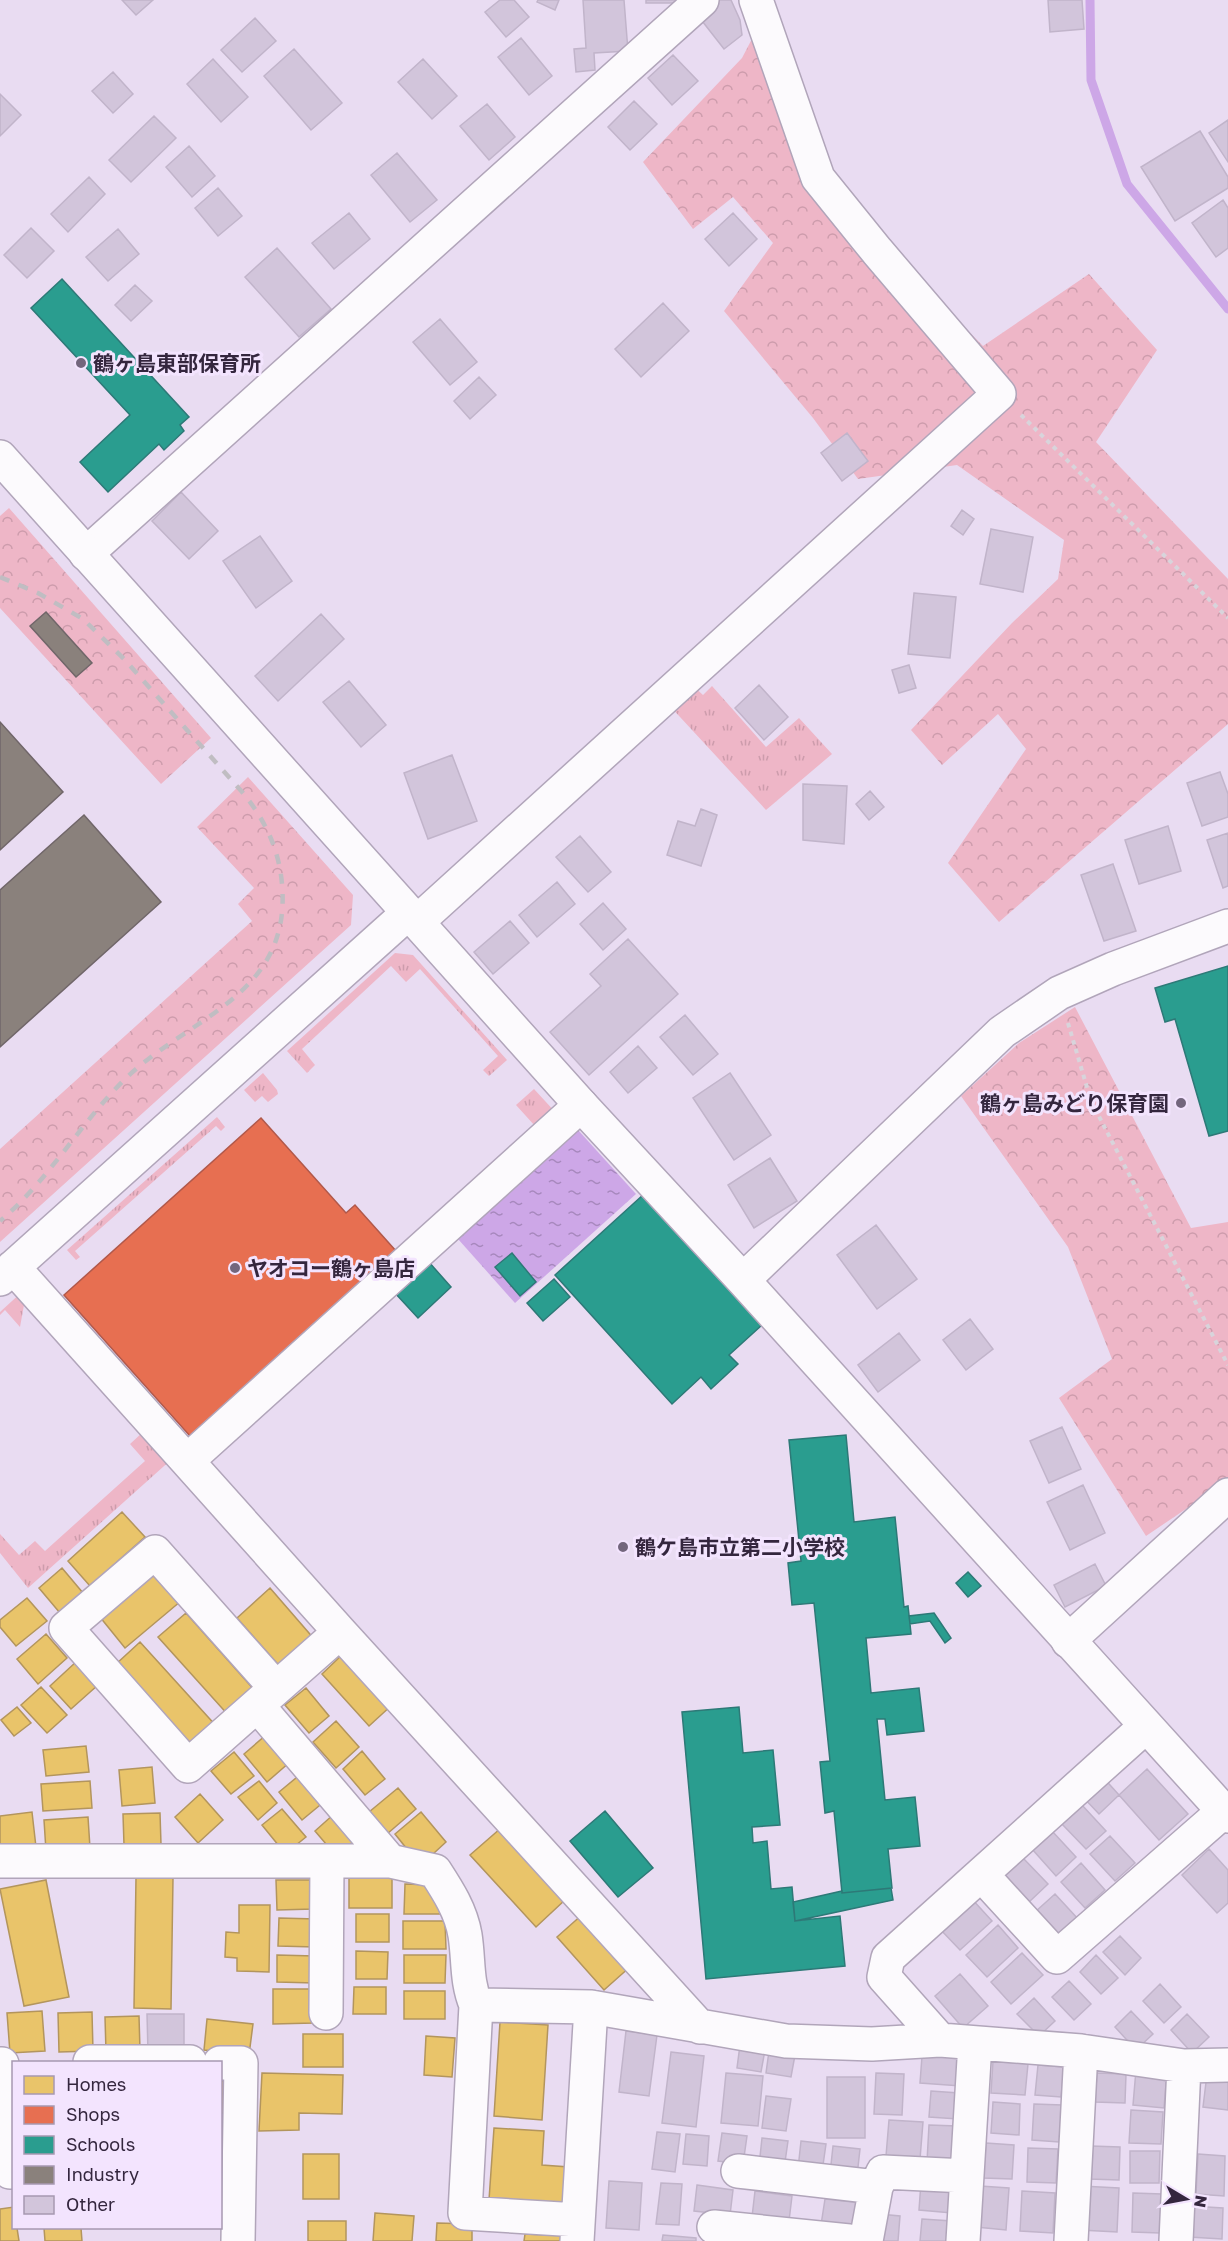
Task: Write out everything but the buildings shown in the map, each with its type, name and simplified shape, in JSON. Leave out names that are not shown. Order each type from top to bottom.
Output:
[{"type":"street","points":[[86,554],[702,0]]},
{"type":"street","points":[[700,2027],[187,1461],[7,1273],[412,917],[999,394],[818,178],[756,0]]},
{"type":"street","points":[[0,457],[581,1105],[743,1280],[1226,1813],[1057,1957],[981,1875]]},
{"type":"street","points":[[743,1280],[1002,1032],[1059,993],[1113,969],[1228,926]]},
{"type":"street","points":[[187,1461],[581,1105]]},
{"type":"street","points":[[1068,1641],[1228,1496]]},
{"type":"street","points":[[340,1632],[266,1697],[188,1766],[66,1628],[155,1552],[266,1697],[390,1861]]},
{"type":"street","points":[[940,2040],[884,1977],[888,1958],[1146,1726]]},
{"type":"street","points":[[0,1861],[390,1861],[435,1871],[453,1899],[465,1934],[469,1989],[476,2005],[465,2213],[578,2231],[591,2007]]},
{"type":"street","points":[[326,2013],[327,1861]]},
{"type":"street","points":[[476,2005],[591,2007],[786,2041],[872,2044],[940,2040],[1081,2051],[1184,2066],[1228,2065]]},
{"type":"street","points":[[963,2241],[975,2043]]},
{"type":"street","points":[[1071,2241],[1081,2051]]},
{"type":"street","points":[[222,2063],[241,2063],[230,2163],[238,2241]]},
{"type":"street","points":[[5,2064],[8,2173]]},
{"type":"street","points":[[1176,2241],[1184,2066]]},
{"type":"street","points":[[738,2171],[876,2187]]},
{"type":"street","points":[[866,2241],[876,2187],[883,2172],[966,2176]]},
{"type":"street","points":[[714,2227],[849,2241]]},
{"type":"path","points":[[999,394],[1228,618]]},
{"type":"path","points":[[1059,993],[1091,1101],[1228,1365]]},
{"type":"green space","points":[[766,12],[826,174],[905,267],[983,346],[1089,274],[1157,350],[1096,442],[1228,579],[1228,724],[999,922],[948,863],[1026,749],[998,714],[942,765],[911,730],[1012,623],[1058,579],[1064,540],[957,465],[858,479],[813,418],[724,311],[773,243],[733,197],[693,229],[643,162],[742,58]]},
{"type":"green space","points":[[9,508],[211,738],[161,784],[0,608],[0,516]]},
{"type":"green space","points":[[691,684],[703,695],[712,686],[766,747],[799,718],[832,754],[766,810],[668,704]]},
{"type":"green space","points":[[248,777],[353,895],[351,925],[0,1242],[0,1149],[252,921],[238,904],[254,888],[197,827]]},
{"type":"green space","points":[[395,953],[413,955],[507,1060],[489,1076],[483,1070],[498,1056],[420,969],[406,982],[391,966],[302,1049],[315,1065],[307,1073],[287,1051]]},
{"type":"green space","points":[[1075,1007],[1191,1228],[1228,1222],[1228,1483],[1146,1536],[1059,1398],[1112,1359],[1068,1247],[961,1096],[1019,1043]]},
{"type":"green space","points":[[263,1073],[278,1094],[268,1102],[262,1096],[255,1102],[244,1090]]},
{"type":"green space","points":[[534,1089],[557,1114],[199,1439],[190,1436],[535,1126],[516,1105]]},
{"type":"green space","points":[[217,1117],[225,1127],[221,1131],[216,1126],[75,1251],[80,1257],[76,1260],[67,1250]]},
{"type":"green space","points":[[24,1290],[31,1298],[24,1305],[20,1327],[5,1310],[0,1315],[0,1312]]},
{"type":"green space","points":[[143,1432],[173,1458],[28,1588],[0,1553],[0,1534],[19,1555],[35,1541],[45,1551],[145,1461],[130,1444]]},
{"type":"water","points":[[578,1130],[636,1194],[515,1303],[458,1239]]},
{"type":"waterway","points":[[1090,0],[1091,80],[1127,184],[1228,309]]},
{"type":"railway","points":[[0,577],[38,593],[83,619],[124,659],[251,803],[270,836],[278,859],[282,884],[281,922],[270,953],[253,979],[230,1001],[149,1059],[123,1081],[48,1171],[0,1221]]},
{"type":"place","name":"鶴ヶ島東部保育所","points":[[81,363]]},
{"type":"place","name":"鶴ヶ島みどり保育園","points":[[1181,1103]]},
{"type":"place","name":"ヤオコー鶴ヶ島店","points":[[235,1268]]},
{"type":"place","name":"鶴ケ島市立第二小学校","points":[[623,1547]]}]
